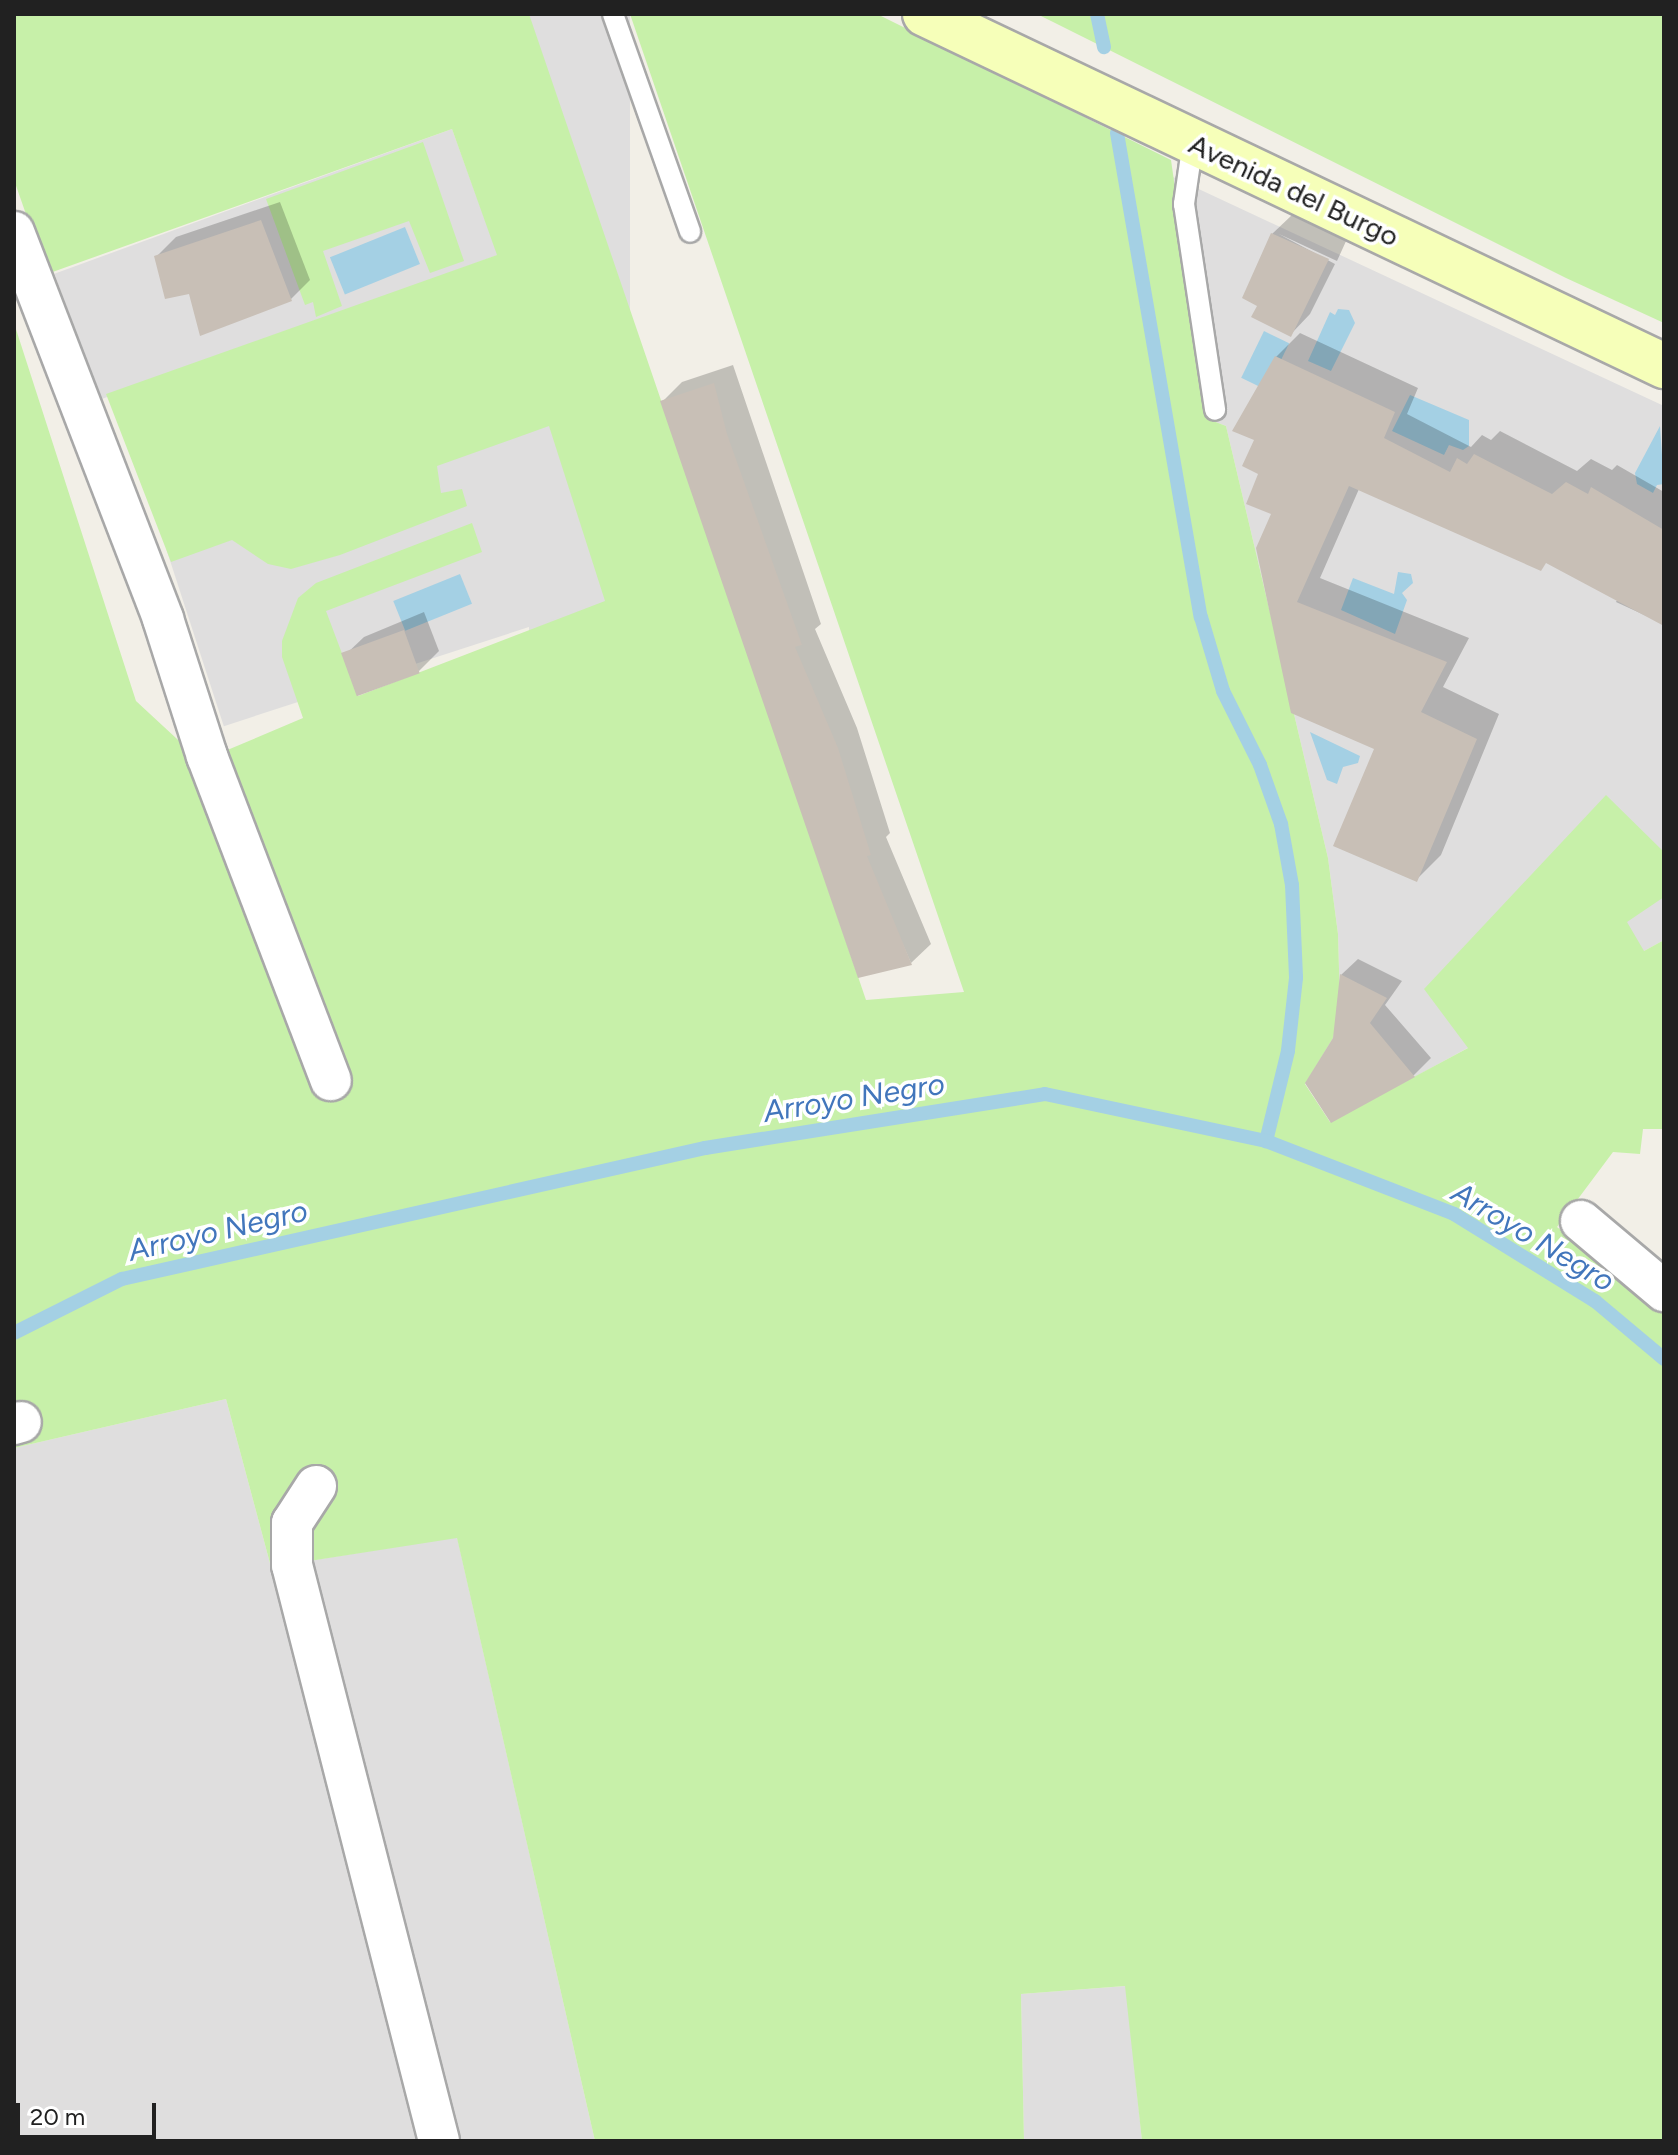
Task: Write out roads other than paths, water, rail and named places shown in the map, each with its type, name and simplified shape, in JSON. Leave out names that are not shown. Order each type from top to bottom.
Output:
[{"type":"main road","name":"Avenida del Burgo","points":[[925,14],[1664,366]]},
{"type":"street","points":[[14,232],[163,619],[207,756],[331,1080]]},
{"type":"street","points":[[1581,1221],[1664,1291]]},
{"type":"street","points":[[316,1486],[292,1523],[292,1565],[439,2141]]},
{"type":"lane","points":[[613,14],[690,232]]},
{"type":"lane","points":[[1193,142],[1183,185],[1184,204],[1215,410]]},
{"type":"water","points":[[405,227],[420,264],[345,294],[330,257]]},
{"type":"water","points":[[1338,309],[1349,310],[1355,323],[1331,371],[1308,361],[1330,312],[1335,315]]},
{"type":"water","points":[[1264,331],[1289,343],[1266,390],[1241,378]]},
{"type":"water","points":[[1410,395],[1469,420],[1469,446],[1463,450],[1449,445],[1444,455],[1392,431]]},
{"type":"water","points":[[1660,426],[1664,484],[1657,485],[1653,493],[1637,484],[1635,473]]},
{"type":"water","points":[[1398,572],[1411,574],[1413,583],[1402,593],[1407,600],[1395,634],[1341,610],[1353,578],[1394,594]]},
{"type":"water","points":[[460,574],[472,604],[405,631],[393,601]]},
{"type":"water","points":[[1310,732],[1360,756],[1358,763],[1343,767],[1337,784],[1327,780]]},
{"type":"waterway","points":[[1097,14],[1104,47]]},
{"type":"waterway","points":[[1117,133],[1201,617],[1223,691],[1260,765],[1281,824],[1292,885],[1296,978],[1288,1051],[1266,1141]]},
{"type":"waterway","name":"Arroyo Negro","points":[[14,1333],[122,1279],[705,1148],[1045,1094],[1266,1141],[1454,1214],[1595,1301],[1664,1359]]}]
